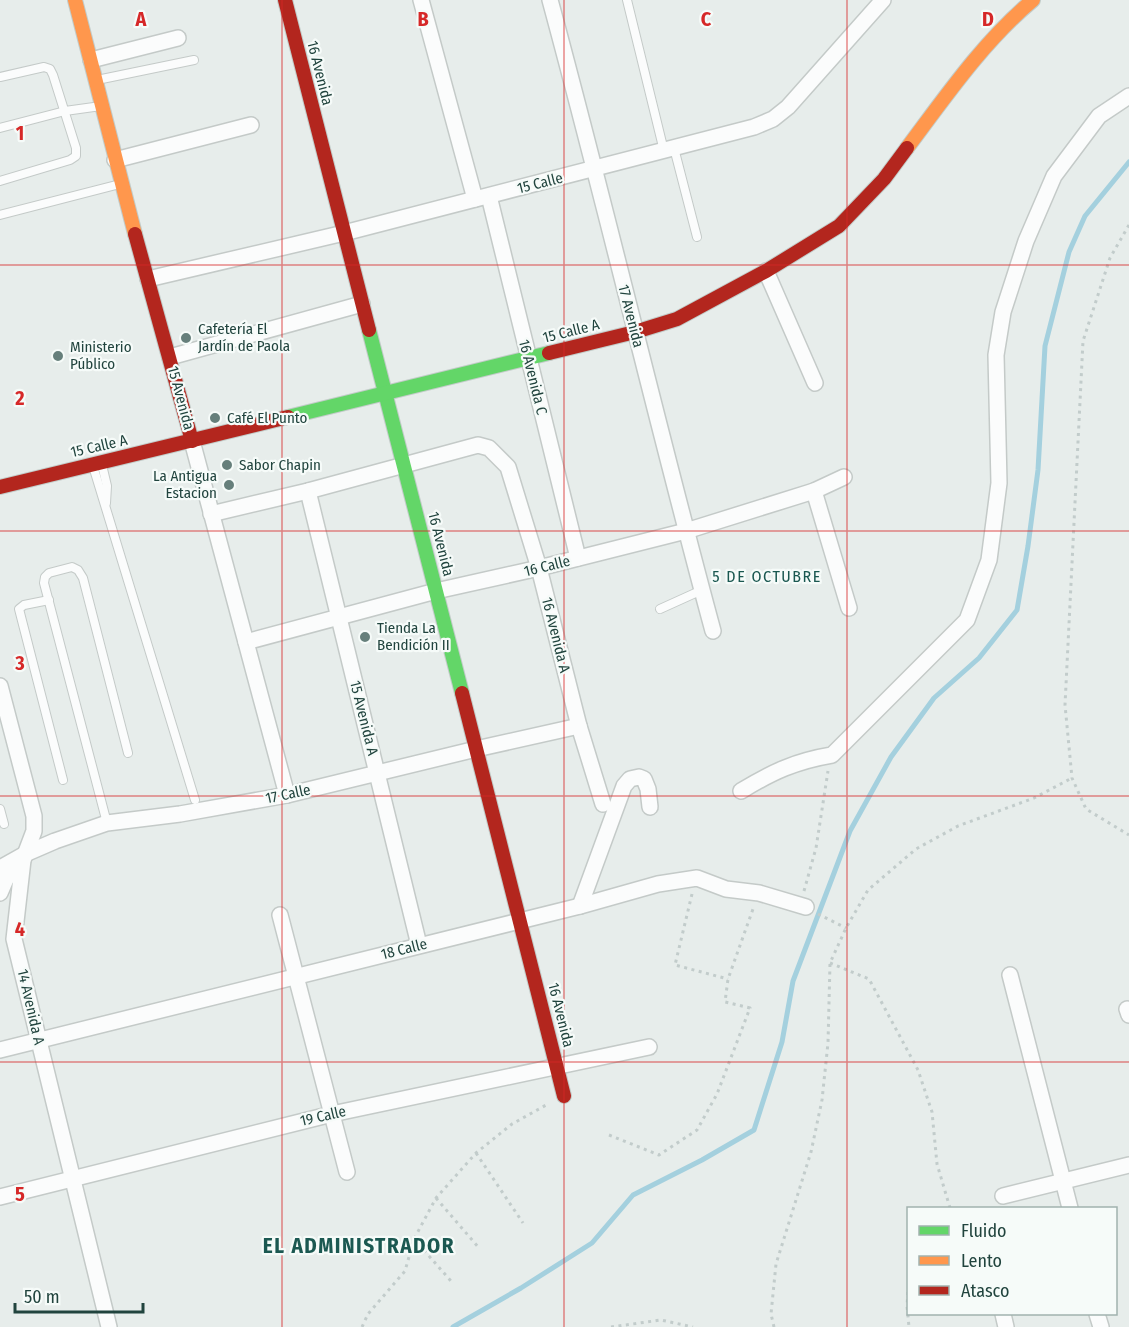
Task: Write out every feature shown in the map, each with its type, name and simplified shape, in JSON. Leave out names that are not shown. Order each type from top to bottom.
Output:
[{"type":"street","name":"15 Avenida","points":[[75,0],[121,184],[170,357],[286,795]]},
{"type":"street","name":"16 Avenida","points":[[285,0],[564,1096]]},
{"type":"street","name":"16 Avenida C","points":[[421,0],[529,358],[578,558]]},
{"type":"street","name":"17 Avenida","points":[[550,0],[596,168],[635,332],[713,631]]},
{"type":"street","name":"15 Calle","points":[[148,279],[344,233],[754,127],[773,119],[788,107],[883,0]]},
{"type":"street","name":"15 Calle A","points":[[0,486],[385,394],[677,320],[766,271],[839,226],[860,206],[906,152],[963,73],[1009,20],[1033,0]]},
{"type":"street","points":[[90,60],[178,38]]},
{"type":"street","points":[[741,791],[771,772],[804,759],[832,754],[967,620],[989,560],[999,483],[996,355],[1003,312],[1026,241],[1054,176],[1099,116],[1129,96]]},
{"type":"street","points":[[115,160],[251,125]]},
{"type":"street","points":[[766,271],[815,383]]},
{"type":"street","points":[[170,357],[362,304]]},
{"type":"street","name":"16 Avenida A","points":[[403,464],[478,445],[489,448],[507,467],[539,568],[579,726],[603,804]]},
{"type":"street","points":[[211,514],[308,491],[403,464]]},
{"type":"street","name":"16 Calle","points":[[246,642],[436,591],[686,531],[814,491],[844,477]]},
{"type":"street","name":"15 Avenida A","points":[[308,491],[419,945]]},
{"type":"street","points":[[814,491],[849,608]]},
{"type":"street","name":"14 Avenida A","points":[[0,686],[34,816],[34,831],[24,857],[14,939],[109,1327]]},
{"type":"street","name":"17 Calle","points":[[0,868],[55,841],[107,823],[180,814],[286,795],[579,726]]},
{"type":"street","points":[[580,906],[624,786],[630,779],[639,777],[644,779],[648,789],[650,807]]},
{"type":"street","points":[[0,893],[6,879],[24,857]]},
{"type":"street","name":"18 Calle","points":[[0,1050],[580,906],[658,884],[697,878],[726,889],[759,893],[803,907]]},
{"type":"street","points":[[280,915],[347,1172]]},
{"type":"street","points":[[1010,975],[1070,1207]]},
{"type":"street","name":"19 Calle","points":[[0,1197],[332,1114],[649,1047]]},
{"type":"street","points":[[1003,1196],[1129,1165]]},
{"type":"lane","points":[[627,0],[669,149],[697,237]]},
{"type":"lane","points":[[96,80],[194,60]]},
{"type":"lane","points":[[0,77],[44,67],[50,69],[76,148],[76,156],[70,160],[0,181]]},
{"type":"lane","points":[[0,128],[65,111],[102,106]]},
{"type":"lane","points":[[0,215],[121,184]]},
{"type":"lane","points":[[97,464],[105,505],[195,800]]},
{"type":"lane","points":[[107,823],[49,600],[45,577],[49,573],[72,567],[78,570],[83,578],[128,753]]},
{"type":"lane","points":[[660,609],[702,590]]},
{"type":"lane","points":[[49,600],[24,605],[19,609],[63,780]]},
{"type":"lane","points":[[0,808],[4,825]]},
{"type":"path","points":[[1129,225],[1110,258],[1083,341],[1065,705],[1072,778],[1086,809],[1129,835]]},
{"type":"path","points":[[832,754],[803,907],[846,928]]},
{"type":"path","points":[[774,1327],[771,1314],[776,1264],[811,1152],[822,1100],[828,1043],[830,963],[846,928],[868,890],[916,849],[958,826],[1034,798],[1072,778]]},
{"type":"path","points":[[697,878],[675,965],[728,979]]},
{"type":"path","points":[[609,1135],[659,1155],[696,1130],[717,1094],[750,1008],[725,1002],[728,979],[759,893]]},
{"type":"path","points":[[830,963],[869,979],[918,1070],[932,1112],[937,1164],[949,1207]]},
{"type":"path","points":[[362,1327],[368,1314],[405,1271],[414,1239],[436,1198],[476,1154],[512,1124],[564,1096]]},
{"type":"path","points":[[476,1154],[523,1223]]},
{"type":"path","points":[[436,1198],[479,1248]]},
{"type":"path","points":[[414,1239],[451,1281]]},
{"type":"path","points":[[611,1327],[661,1320],[693,1327]]},
{"type":"waterway","points":[[453,1327],[592,1243],[633,1195],[702,1160],[754,1130],[782,1042],[793,981],[850,831],[891,757],[934,698],[979,658],[1017,610],[1038,470],[1045,346],[1069,252],[1085,216],[1129,162]]},
{"type":"traffic: fast","points":[[369,330],[462,693]]},
{"type":"traffic: fast","points":[[288,417],[549,353]]},
{"type":"traffic: slow","points":[[75,0],[135,234]]},
{"type":"traffic: slow","points":[[907,148],[981,52],[1033,0]]},
{"type":"traffic: jam","points":[[285,0],[369,330]]},
{"type":"traffic: jam","points":[[549,353],[677,319],[766,271],[839,226],[884,179],[907,148]]},
{"type":"traffic: jam","points":[[135,234],[192,441]]},
{"type":"traffic: jam","points":[[0,487],[288,417]]},
{"type":"traffic: jam","points":[[462,693],[564,1096]]},
{"type":"place","name":"Cafetería El Jardín de Paola","points":[[186,338]]},
{"type":"place","name":"Ministerio Público","points":[[58,356]]},
{"type":"place","name":"Café El Punto","points":[[215,418]]},
{"type":"place","name":"Sabor Chapin","points":[[227,465]]},
{"type":"place","name":"La Antigua Estacion","points":[[229,485]]},
{"type":"place","name":"Tienda La Bendición II","points":[[365,637]]},
{"type":"district","name":"5 DE OCTUBRE","points":[[767,576]]},
{"type":"district","name":"EL ADMINISTRADOR","points":[[359,1246]]}]
